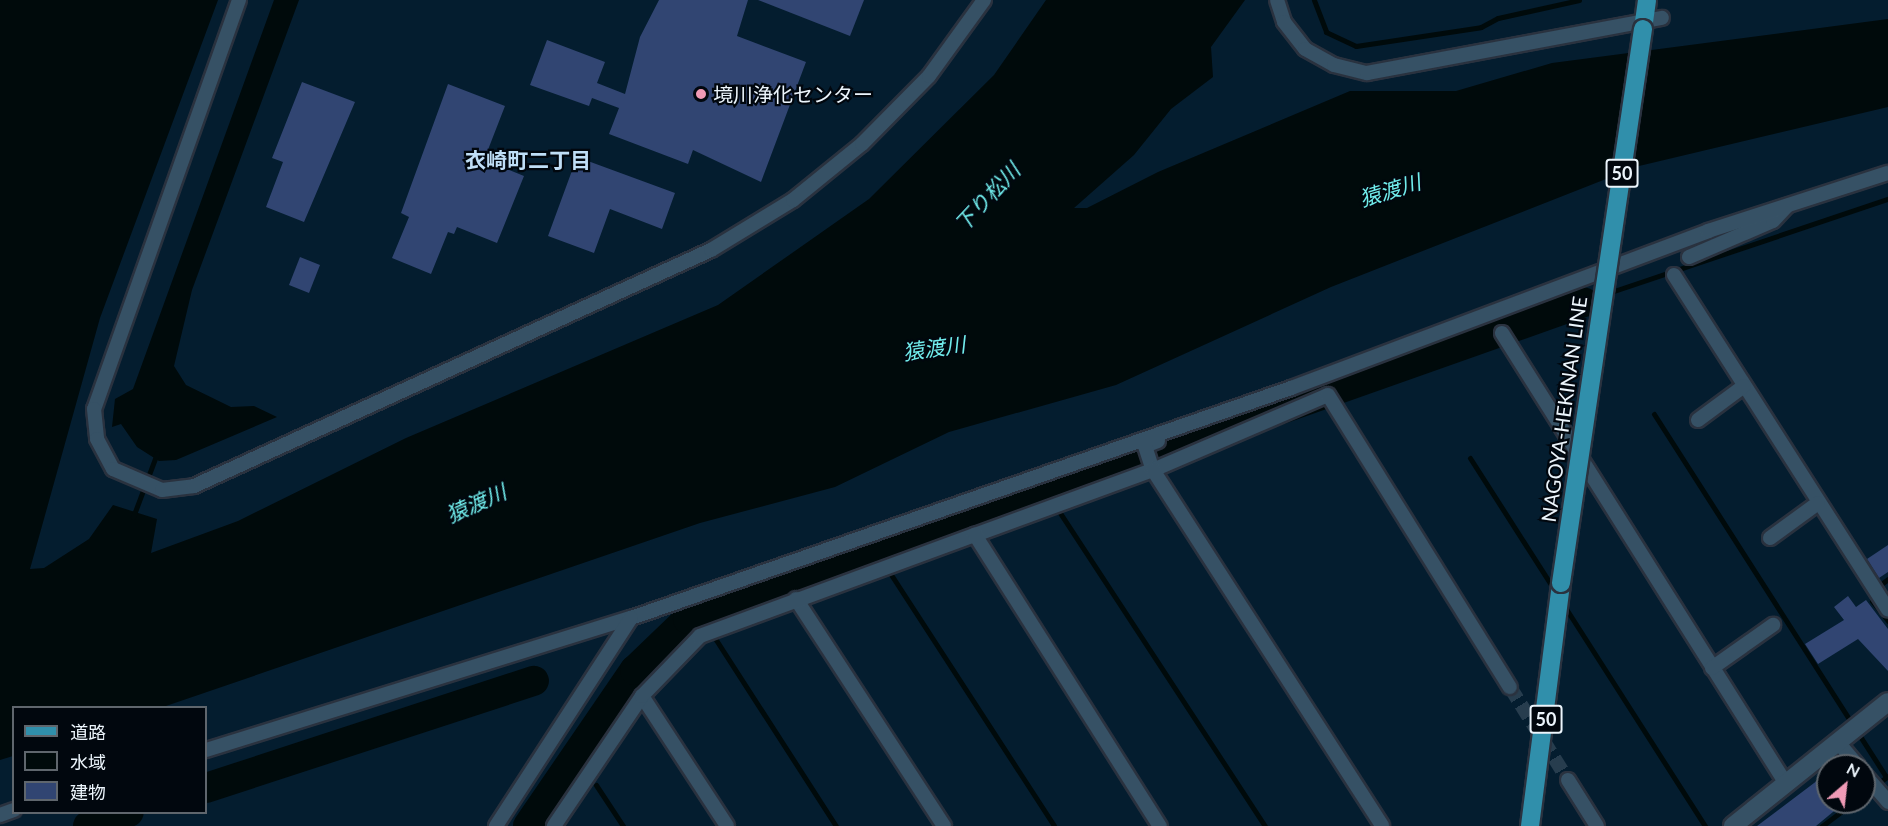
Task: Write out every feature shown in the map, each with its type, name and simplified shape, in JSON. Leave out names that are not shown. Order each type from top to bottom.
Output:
[{"type":"main road","name":"NAGOYA-HEKINAN LINE","points":[[1530,826],[1557,612],[1650,22],[1647,0]]},
{"type":"main road","points":[[1733,826],[1785,782],[1888,702]]},
{"type":"street","points":[[239,0],[94,409],[97,439],[113,469],[136,483],[156,489],[194,486],[711,250],[793,200],[862,144],[929,76],[984,0]]},
{"type":"street","points":[[1277,0],[1284,22],[1305,49],[1334,65],[1367,73],[1563,40],[1610,24],[1650,22]]},
{"type":"street","points":[[207,750],[631,618],[1214,415],[1788,204],[1888,172]]},
{"type":"street","points":[[1689,257],[1773,220],[1788,204]]},
{"type":"street","points":[[1674,275],[1888,609]]},
{"type":"street","points":[[1503,333],[1785,782]]},
{"type":"street","points":[[1698,420],[1744,386]]},
{"type":"street","points":[[554,826],[642,696],[700,636],[1152,470],[1328,395],[1510,687]]},
{"type":"street","points":[[1214,415],[1203,425],[1145,446],[1152,470],[1382,826]]},
{"type":"street","points":[[1770,538],[1818,503]]},
{"type":"street","points":[[975,535],[1160,826]]},
{"type":"street","points":[[796,599],[944,826]]},
{"type":"street","points":[[496,826],[631,618]]},
{"type":"street","points":[[1712,668],[1773,625]]},
{"type":"street","points":[[642,696],[728,826]]},
{"type":"street","points":[[1841,738],[1851,754]]},
{"type":"street","points":[[1568,780],[1597,826]]},
{"type":"water","points":[[0,0],[218,0],[100,318],[30,569],[44,568],[89,539],[113,505],[157,519],[151,553],[238,521],[406,438],[718,305],[869,199],[994,75],[1046,0],[1245,0],[1211,47],[1213,77],[1171,109],[1134,155],[1074,208],[1087,208],[1158,172],[1350,91],[1456,91],[1552,63],[1888,19],[1888,107],[1639,166],[1331,287],[1116,385],[949,432],[835,487],[700,523],[166,706],[12,706],[12,756],[0,760]]},
{"type":"water","points":[[274,0],[299,0],[192,290],[174,366],[186,385],[231,407],[254,406],[277,417],[176,460],[159,461],[137,447],[121,424],[112,427],[115,399],[133,389]]},
{"type":"building","points":[[659,0],[748,0],[737,36],[806,62],[761,182],[693,150],[688,164],[609,134],[619,108],[592,98],[589,106],[530,85],[547,40],[605,62],[597,83],[625,94],[640,37]]},
{"type":"building","points":[[758,0],[864,0],[850,36]]},
{"type":"building","points":[[302,82],[355,102],[304,222],[266,207],[283,162],[272,158]]},
{"type":"building","points":[[448,84],[505,106],[484,160],[524,176],[497,243],[457,227],[454,234],[448,232],[431,274],[392,258],[409,217],[401,213]]},
{"type":"building","points":[[577,157],[675,193],[662,229],[610,209],[594,253],[548,236]]},
{"type":"building","points":[[300,257],[320,265],[309,293],[289,285]]},
{"type":"building","points":[[1888,545],[1888,572],[1879,578],[1867,559]]},
{"type":"building","points":[[1848,596],[1856,607],[1866,600],[1888,629],[1888,671],[1858,639],[1818,664],[1805,644],[1844,620],[1834,607]]},
{"type":"building","points":[[1816,782],[1816,814],[1830,814],[1816,826],[1757,826]]},
{"type":"waterway","points":[[1314,0],[1326,32],[1356,46],[1481,27],[1498,18],[1579,0]]},
{"type":"waterway","points":[[1608,293],[1888,199]]},
{"type":"waterway","points":[[1584,302],[1599,296]]},
{"type":"waterway","points":[[528,826],[635,670],[688,619],[1584,302]]},
{"type":"waterway","points":[[1654,414],[1886,777]]},
{"type":"waterway","points":[[133,517],[157,453]]},
{"type":"waterway","points":[[1470,458],[1555,591]]},
{"type":"waterway","points":[[1047,493],[1265,826]]},
{"type":"waterway","points":[[877,553],[1054,826]]},
{"type":"waterway","points":[[1880,585],[1888,579]]},
{"type":"waterway","points":[[1872,601],[1888,621]]},
{"type":"waterway","points":[[1563,604],[1705,826]]},
{"type":"waterway","points":[[700,615],[836,826]]},
{"type":"waterway","points":[[207,788],[534,681]]},
{"type":"waterway","points":[[577,755],[581,761]]},
{"type":"waterway","points":[[1876,785],[1888,776]]},
{"type":"waterway","points":[[596,785],[623,826]]},
{"type":"waterway","points":[[88,826],[123,814]]},
{"type":"waterway","points":[[1822,826],[1838,814]]},
{"type":"tunnel","points":[[1510,687],[1568,780]]},
{"type":"place","name":"境川浄化センター","points":[[701,94]]},
{"type":"district","name":"衣崎町二丁目","points":[[528,160]]},
{"type":"water label","name":"猿渡川","points":[[1390,190]]},
{"type":"water label","name":"下り松川","points":[[987,197]]},
{"type":"water label","name":"猿渡川","points":[[934,348]]},
{"type":"water label","name":"猿渡川","points":[[476,503]]}]
